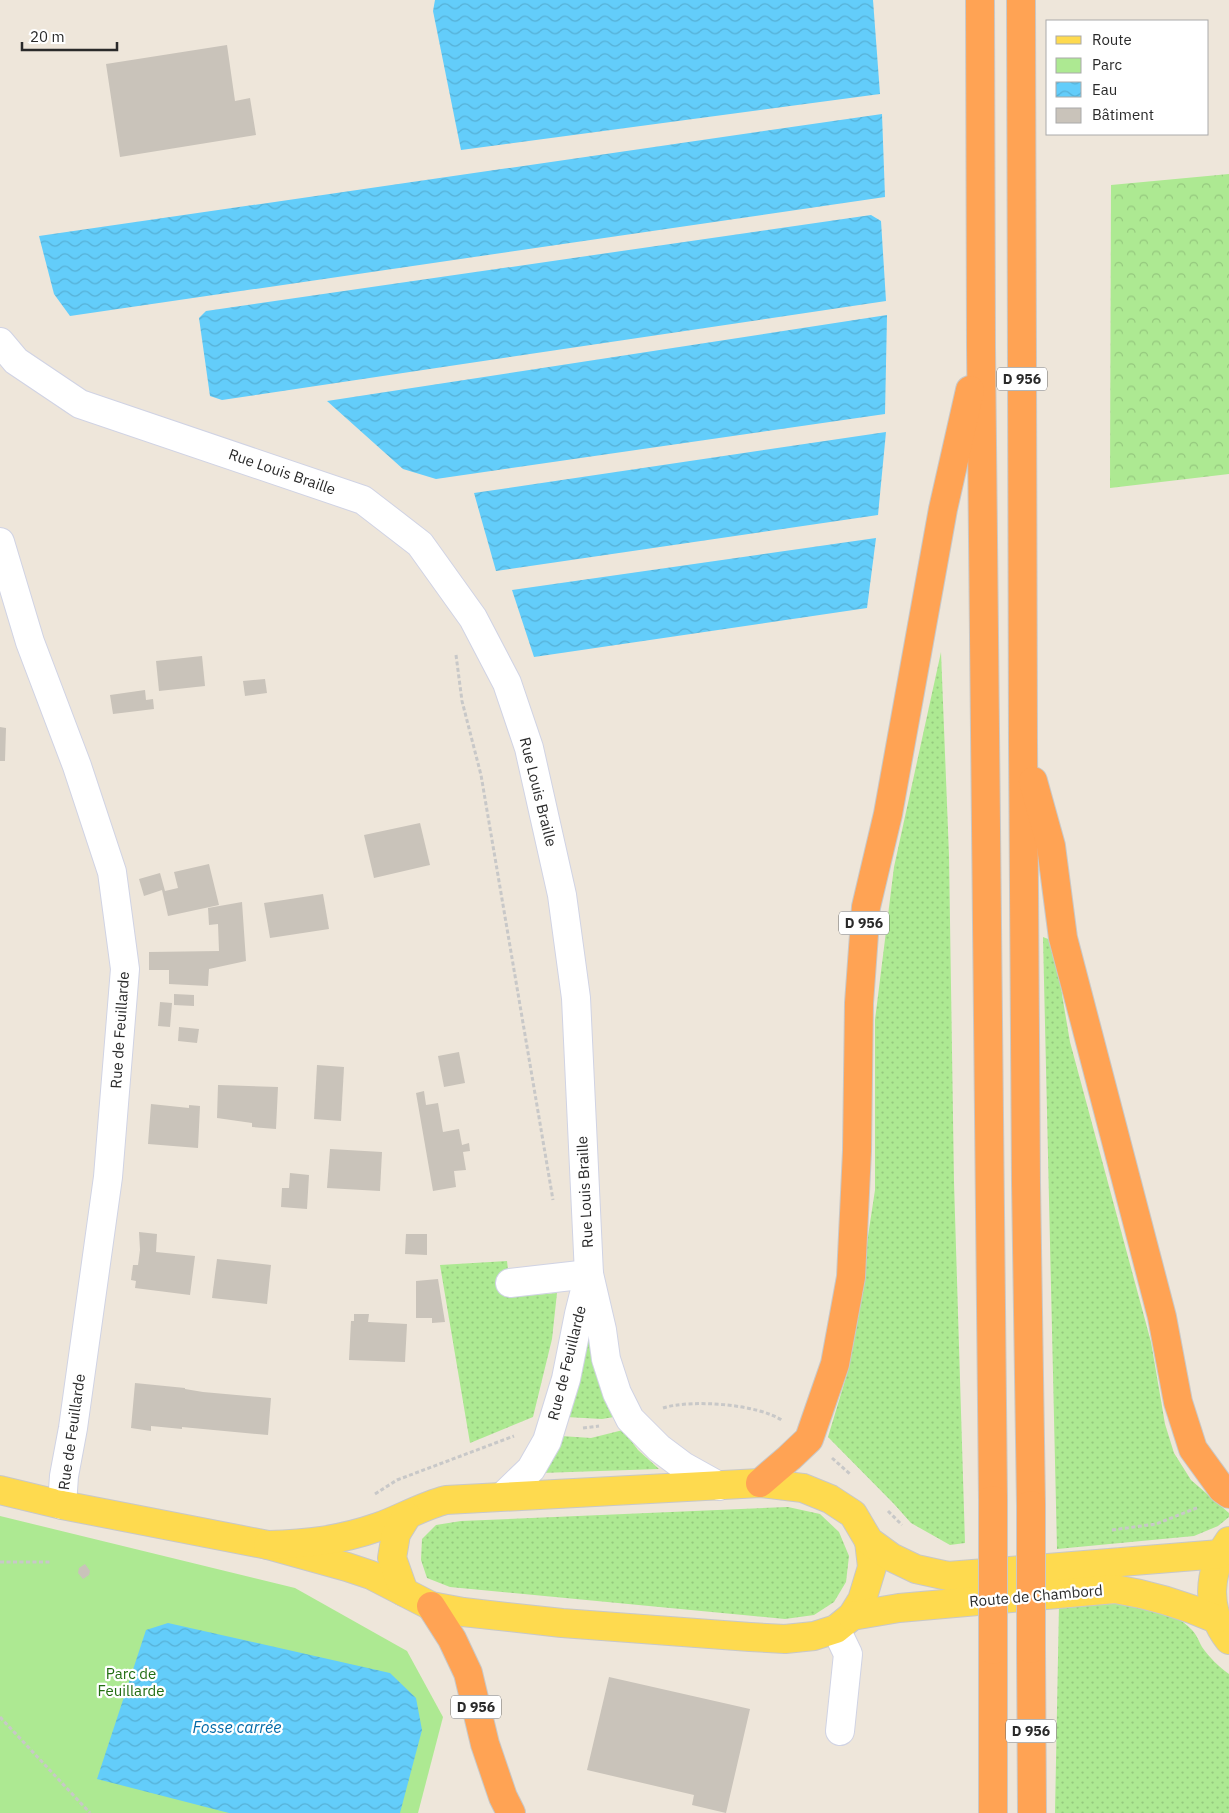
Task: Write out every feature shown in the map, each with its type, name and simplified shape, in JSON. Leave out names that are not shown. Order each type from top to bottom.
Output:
[{"type":"highway","name":"D 956","points":[[980,0],[980,348],[993,1500],[993,1813]]},
{"type":"highway","name":"D 956","points":[[1021,0],[1022,743],[1031,1505],[1032,1813]]},
{"type":"highway","name":"D 956","points":[[760,1483],[809,1439],[835,1364],[851,1278],[859,1003],[866,907],[888,814],[943,509],[980,348]]},
{"type":"highway","name":"D 956","points":[[1022,743],[1051,846],[1063,938],[1162,1317],[1178,1402],[1194,1449],[1222,1489],[1229,1494]]},
{"type":"highway","name":"D 956","points":[[431,1606],[452,1638],[468,1673],[485,1744],[503,1797],[511,1813]]},
{"type":"main road","points":[[268,1545],[306,1544],[346,1538],[407,1516],[426,1505],[446,1500],[760,1483],[803,1488],[830,1499],[853,1514],[869,1541],[891,1558],[916,1569],[948,1576],[1225,1547]]},
{"type":"main road","points":[[0,1490],[62,1505],[268,1545],[355,1570],[404,1592]]},
{"type":"main road","points":[[404,1592],[392,1558],[396,1534],[407,1516]]},
{"type":"main road","points":[[844,1622],[862,1600],[872,1568],[869,1541]]},
{"type":"main road","points":[[1223,1630],[1211,1597],[1212,1575],[1225,1547]]},
{"type":"main road","name":"Route de Chambord","points":[[404,1592],[431,1606],[463,1612],[562,1623],[785,1639],[814,1636],[844,1622],[899,1608],[1115,1589],[1146,1594],[1183,1604],[1223,1630]]},
{"type":"street","name":"Rue Louis Braille","points":[[0,342],[16,361],[80,404],[363,500],[420,544],[473,618],[507,683],[529,748],[562,896],[576,998],[589,1274],[602,1330],[606,1359],[617,1394],[630,1420],[659,1448],[683,1466],[718,1486]]},
{"type":"street","name":"Rue de Feuillarde","points":[[0,542],[30,642],[77,766],[112,872],[126,970],[108,1177],[73,1428],[64,1476],[62,1505]]},
{"type":"street","points":[[510,1283],[589,1274]]},
{"type":"street","name":"Rue de Feuillarde","points":[[503,1496],[531,1469],[547,1441],[566,1379],[589,1274]]},
{"type":"street","points":[[840,1731],[848,1654],[844,1622]]},
{"type":"path","points":[[456,649],[462,701],[481,775],[553,1200]]},
{"type":"path","points":[[0,1562],[52,1562]]},
{"type":"path","points":[[0,1717],[90,1813]]},
{"type":"green space","points":[[1229,174],[1229,474],[1110,488],[1111,185]]},
{"type":"green space","points":[[941,652],[949,855],[954,1182],[965,1543],[950,1545],[911,1523],[828,1437],[847,1374],[875,1190],[875,1020],[894,867]]},
{"type":"green space","points":[[1043,937],[1053,941],[1070,1042],[1151,1342],[1165,1424],[1174,1453],[1191,1480],[1229,1513],[1229,1517],[1218,1526],[1194,1536],[1057,1549]]},
{"type":"green space","points":[[507,1261],[511,1297],[557,1293],[552,1339],[533,1417],[470,1443],[440,1265]]},
{"type":"green space","points":[[587,1339],[592,1339],[614,1417],[602,1419],[566,1417]]},
{"type":"green space","points":[[623,1430],[638,1450],[659,1469],[541,1473],[561,1436],[591,1438]]},
{"type":"green space","points":[[788,1507],[820,1514],[839,1532],[849,1556],[846,1582],[834,1602],[814,1615],[785,1619],[450,1587],[427,1578],[421,1560],[422,1539],[436,1525],[461,1521]]},
{"type":"green space","name":"Parc de Feuillarde","points":[[0,1516],[295,1588],[407,1651],[443,1717],[418,1813],[0,1813]]},
{"type":"green space","points":[[1129,1604],[1163,1611],[1179,1619],[1192,1630],[1202,1647],[1229,1674],[1229,1813],[1055,1813],[1059,1605]]},
{"type":"water","points":[[435,0],[873,0],[880,94],[461,150],[433,11]]},
{"type":"water","points":[[882,114],[885,197],[70,316],[54,294],[39,236]]},
{"type":"water","points":[[871,215],[881,221],[886,301],[222,400],[210,396],[199,318],[206,311]]},
{"type":"water","points":[[887,315],[885,414],[436,479],[403,469],[327,401]]},
{"type":"water","points":[[886,432],[878,515],[496,571],[474,493]]},
{"type":"water","points":[[876,538],[867,608],[534,657],[512,590]]},
{"type":"water","name":"Fosse carrée","points":[[168,1623],[390,1673],[416,1698],[422,1730],[400,1813],[229,1813],[97,1779],[146,1630]]},
{"type":"building","points":[[227,45],[235,101],[250,98],[256,135],[120,157],[106,64]]},
{"type":"building","points":[[202,656],[205,686],[159,691],[156,661]]},
{"type":"building","points":[[265,679],[267,693],[245,696],[243,681]]},
{"type":"building","points":[[145,690],[146,700],[153,699],[154,709],[113,714],[110,695]]},
{"type":"building","points":[[0,727],[6,728],[5,761],[0,761]]},
{"type":"building","points":[[420,823],[430,865],[374,878],[364,835]]},
{"type":"building","points":[[209,864],[219,905],[168,916],[162,890],[144,896],[139,879],[160,873],[165,891],[178,888],[174,872]]},
{"type":"building","points":[[323,894],[329,929],[270,938],[264,903]]},
{"type":"building","points":[[242,902],[246,961],[209,969],[208,986],[169,984],[169,970],[149,970],[149,952],[219,951],[218,924],[209,925],[208,908]]},
{"type":"building","points":[[174,994],[194,995],[194,1006],[174,1005]]},
{"type":"building","points":[[160,1002],[172,1003],[170,1027],[158,1026]]},
{"type":"building","points":[[179,1027],[199,1029],[197,1043],[178,1041]]},
{"type":"building","points":[[459,1052],[465,1083],[444,1087],[438,1056]]},
{"type":"building","points":[[317,1065],[344,1067],[341,1121],[314,1119]]},
{"type":"building","points":[[218,1085],[278,1087],[276,1129],[252,1127],[252,1123],[217,1118]]},
{"type":"building","points":[[424,1091],[426,1105],[438,1103],[443,1132],[459,1129],[462,1145],[469,1143],[470,1151],[463,1152],[466,1170],[454,1171],[456,1187],[433,1191],[416,1093]]},
{"type":"building","points":[[151,1104],[189,1108],[189,1105],[200,1106],[198,1148],[148,1144]]},
{"type":"building","points":[[330,1149],[382,1152],[380,1191],[327,1188]]},
{"type":"building","points":[[290,1173],[309,1175],[307,1209],[281,1207],[282,1188],[289,1188]]},
{"type":"building","points":[[139,1232],[157,1234],[156,1252],[195,1256],[190,1295],[135,1288],[136,1281],[131,1280],[133,1265],[138,1265],[140,1250]]},
{"type":"building","points":[[406,1234],[427,1234],[427,1255],[405,1254]]},
{"type":"building","points":[[217,1259],[271,1265],[267,1304],[212,1298]]},
{"type":"building","points":[[438,1279],[445,1322],[432,1323],[432,1318],[416,1318],[416,1281]]},
{"type":"building","points":[[354,1314],[369,1314],[368,1322],[407,1324],[405,1362],[349,1360],[351,1321],[354,1321]]},
{"type":"building","points":[[135,1383],[271,1398],[268,1435],[182,1427],[182,1429],[151,1426],[151,1431],[131,1428]]},
{"type":"building","points":[[85,1564],[90,1571],[89,1575],[83,1579],[78,1573],[79,1568]]},
{"type":"building","points":[[609,1677],[750,1709],[726,1813],[692,1805],[694,1795],[587,1770]]}]
